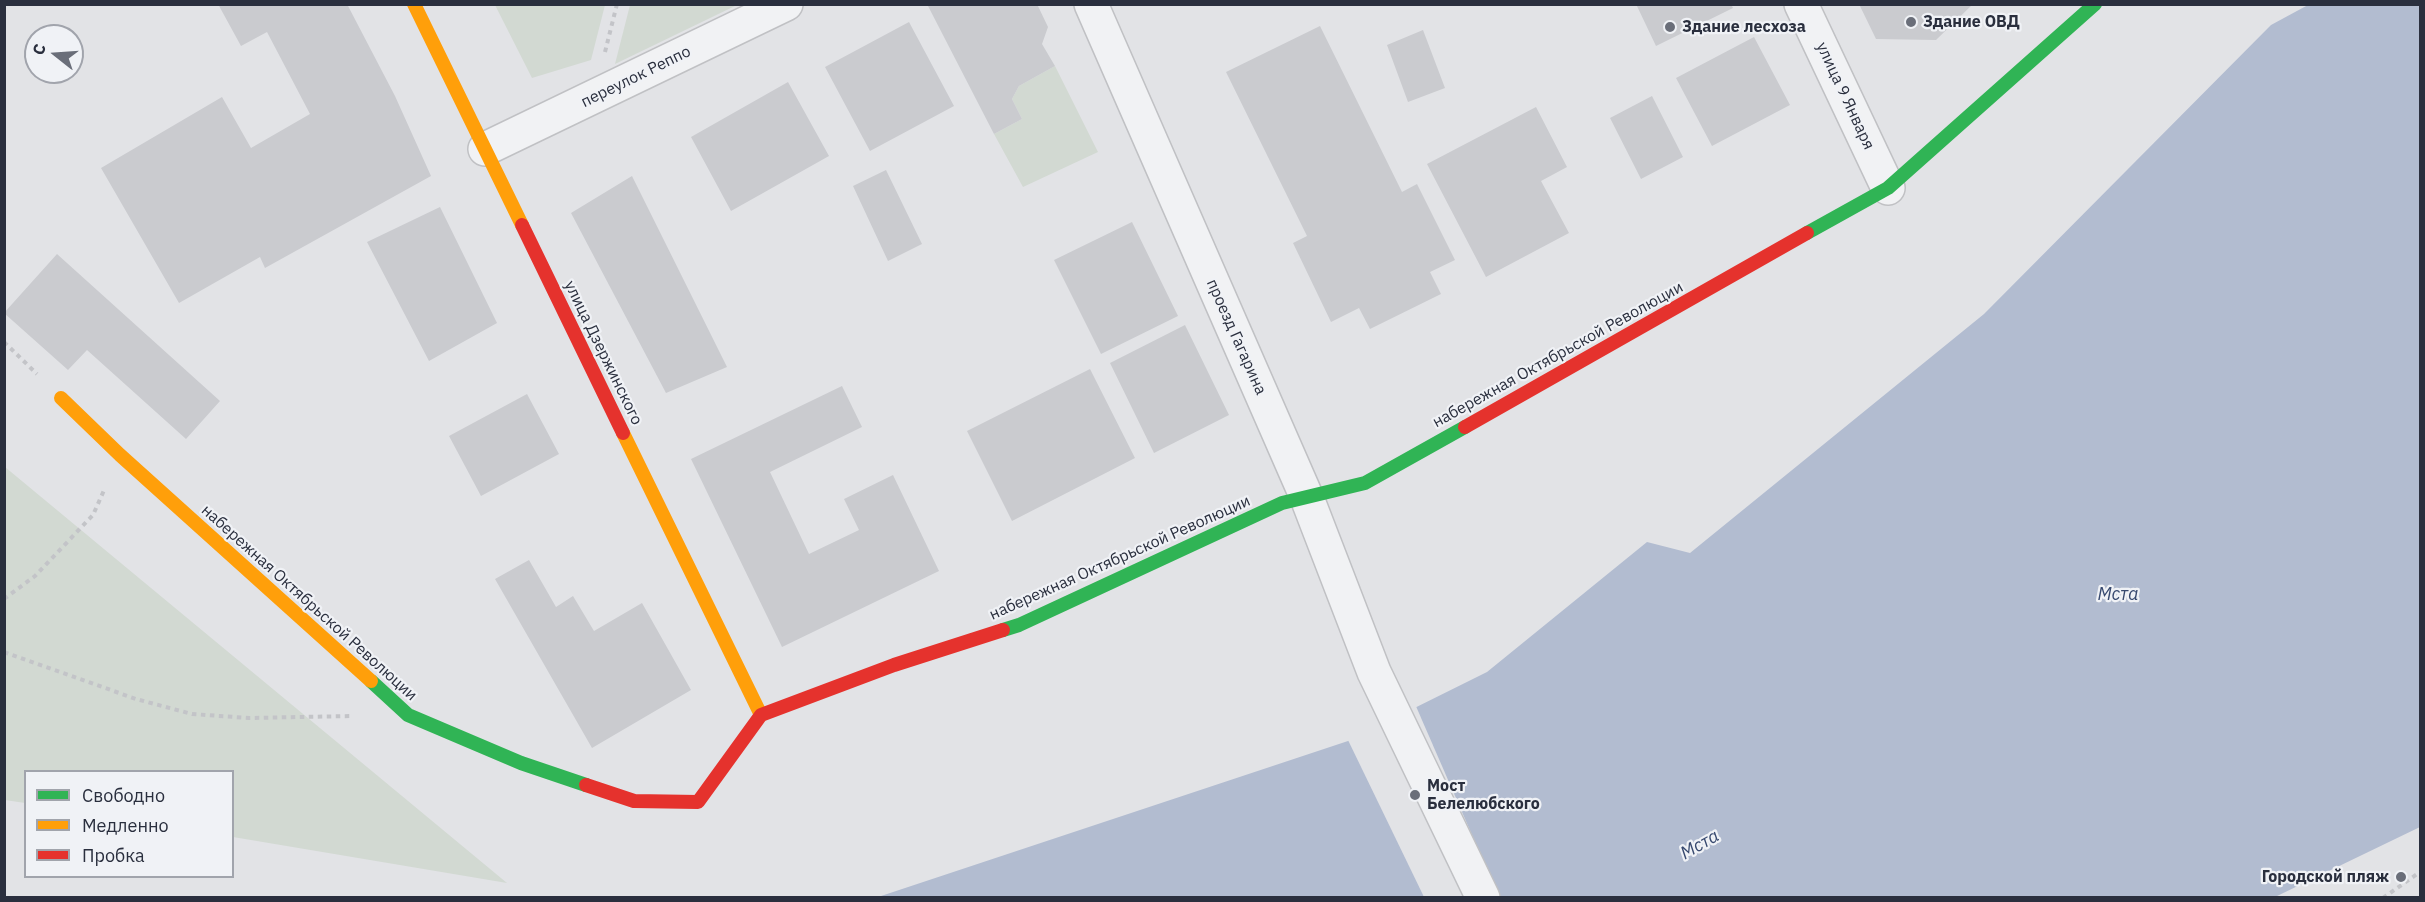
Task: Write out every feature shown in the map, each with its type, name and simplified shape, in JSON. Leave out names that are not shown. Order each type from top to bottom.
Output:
[{"type":"street","name":"улица Дзержинского","points":[[414,4],[761,715]]},
{"type":"street","name":"переулок Реппо","points":[[485,149],[786,4]]},
{"type":"street","name":"проезд Гагарина","points":[[1091,4],[1307,498],[1374,672],[1483,897]]},
{"type":"street","name":"улица 9 Января","points":[[1801,4],[1888,188]]},
{"type":"street","name":"набережная Октябрьской Революции","points":[[62,398],[120,455],[408,715],[521,763],[634,801],[698,802],[761,715],[894,665],[1019,625],[1282,503],[1365,483],[1888,188],[2095,4]]},
{"type":"path","points":[[4,342],[62,398]]},
{"type":"path","points":[[4,599],[35,576],[93,515],[120,455]]},
{"type":"path","points":[[4,652],[136,699],[192,714],[249,718],[408,715]]},
{"type":"path","points":[[2383,897],[2421,872]]},
{"type":"shaded area","points":[[630,4],[737,5],[615,64]]},
{"type":"shaded area","points":[[495,5],[605,5],[591,60],[532,78]]},
{"type":"shaded area","points":[[1055,66],[1098,152],[1023,187],[994,134],[1022,119],[1012,99],[1019,86]]},
{"type":"shaded area","points":[[4,467],[507,883],[234,837],[234,770],[24,770],[24,803],[5,800]]},
{"type":"water","name":"Мста","points":[[2308,5],[2420,5],[2420,827],[2275,897],[875,898],[1348,741],[1487,672],[1647,542],[1690,553],[1984,314],[2271,25]]},
{"type":"pier","name":"Мост Белелюбского","points":[[1415,704],[1499,897],[1424,897],[1347,738]]},
{"type":"building","points":[[218,4],[347,4],[395,96],[431,176],[265,268],[260,257],[179,303],[101,168],[222,97],[251,148],[310,114],[267,32],[241,46]]},
{"type":"building","points":[[930,4],[1037,4],[1048,27],[1042,44],[1055,66],[1019,86],[1012,99],[1022,119],[994,134],[928,6]]},
{"type":"building","name":"Здание лесхоза","points":[[1636,4],[1731,4],[1733,8],[1656,46]]},
{"type":"building","name":"Здание ОВД","points":[[1859,4],[1973,4],[1936,40],[1876,39]]},
{"type":"building","points":[[909,22],[954,106],[870,151],[825,67]]},
{"type":"building","points":[[1320,26],[1402,192],[1417,184],[1455,260],[1430,272],[1441,294],[1370,329],[1359,308],[1331,322],[1293,243],[1307,236],[1226,72]]},
{"type":"building","points":[[1423,30],[1445,88],[1408,102],[1387,45]]},
{"type":"building","points":[[1754,37],[1790,105],[1712,146],[1676,78]]},
{"type":"building","points":[[788,82],[829,156],[731,211],[691,137]]},
{"type":"building","points":[[1652,96],[1683,157],[1641,179],[1610,118]]},
{"type":"building","points":[[1536,107],[1567,167],[1541,181],[1569,233],[1486,277],[1427,164]]},
{"type":"building","points":[[886,170],[922,244],[888,261],[853,186]]},
{"type":"building","points":[[632,176],[727,367],[666,393],[571,213]]},
{"type":"building","points":[[440,207],[497,323],[429,361],[367,242]]},
{"type":"building","points":[[1132,222],[1178,316],[1101,354],[1054,260]]},
{"type":"building","points":[[57,254],[220,401],[186,439],[87,350],[68,370],[4,313]]},
{"type":"building","points":[[1185,325],[1229,415],[1154,453],[1110,363]]},
{"type":"building","points":[[1090,369],[1135,458],[1012,521],[967,431]]},
{"type":"building","points":[[842,386],[862,427],[770,472],[809,554],[859,530],[844,499],[893,475],[939,571],[782,647],[691,459]]},
{"type":"building","points":[[527,394],[559,454],[481,496],[449,436]]},
{"type":"building","points":[[529,560],[556,607],[573,596],[594,631],[642,603],[691,690],[592,748],[495,579]]},
{"type":"traffic: fast","points":[[1807,233],[1888,188],[2095,4]]},
{"type":"traffic: fast","points":[[1003,630],[1019,625],[1282,503],[1365,483],[1465,427]]},
{"type":"traffic: fast","points":[[371,681],[408,715],[521,763],[586,785]]},
{"type":"traffic: slow","points":[[414,4],[522,225]]},
{"type":"traffic: slow","points":[[61,398],[120,455],[371,681]]},
{"type":"traffic: slow","points":[[623,433],[761,715]]},
{"type":"traffic: jam","points":[[522,225],[623,433]]},
{"type":"traffic: jam","points":[[1465,427],[1807,233]]},
{"type":"traffic: jam","points":[[586,785],[634,801],[698,802],[761,715],[894,665],[1003,630]]},
{"type":"place","name":"Здание ОВД","points":[[1911,22]]},
{"type":"place","name":"Здание лесхоза","points":[[1670,27]]},
{"type":"place","name":"Мост Белелюбского","points":[[1415,795]]},
{"type":"place","name":"Городской пляж","points":[[2401,877]]}]
